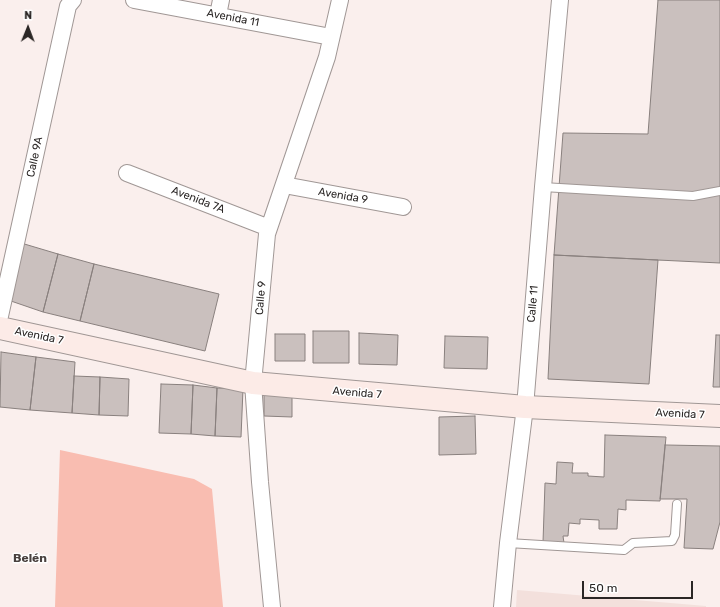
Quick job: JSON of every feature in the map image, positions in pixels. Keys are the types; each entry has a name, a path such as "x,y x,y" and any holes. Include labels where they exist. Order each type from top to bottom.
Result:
{"main road":[{"name":"Avenida 7","path":"0,328 253,384 525,407 720,416"}],"street":[{"name":"Calle 9A","path":"0,316 68,6 73,0"},
{"name":"Avenida 11","path":"134,0 220,8 331,37"},
{"name":"Calle 9","path":"272,607 260,482 253,384 267,234 327,57 340,0"},
{"name":"Calle 11","path":"502,607 508,543 525,407 560,0"},
{"name":"Avenida 7A","path":"127,173 269,228"},
{"name":"Avenida 9","path":"284,185 403,207"}],"lane":[{"path":"543,188 693,196 720,191"},
{"path":"508,543 624,550 633,543 672,541 675,535 677,504"}],"shaded area":[{"path":"60,450 194,479 212,489 223,607 55,607"},
{"path":"517,590 706,606 706,607 516,607"}],"building":[{"path":"658,0 720,0 720,263 554,255 563,133 648,134"},
{"path":"21,243 58,254 43,312 8,300"},
{"path":"58,254 94,264 80,321 43,312"},
{"path":"554,255 658,260 649,384 548,379"},
{"path":"94,264 219,294 205,351 80,321"},
{"path":"313,331 349,331 349,363 313,363"},
{"path":"359,333 398,335 397,365 359,364"},
{"path":"275,334 305,334 305,361 275,361"},
{"path":"716,335 720,335 720,387 713,387"},
{"path":"445,336 488,337 487,369 444,368"},
{"path":"1,352 36,357 30,410 0,407"},
{"path":"36,357 75,362 72,413 30,410"},
{"path":"74,376 100,377 99,415 72,413"},
{"path":"100,377 129,379 128,416 99,415"},
{"path":"161,384 193,385 191,434 159,433"},
{"path":"193,385 217,388 215,436 191,434"},
{"path":"217,388 243,389 241,437 215,436"},
{"path":"264,395 292,396 292,417 264,416"},
{"path":"475,416 476,454 439,455 439,417"},
{"path":"605,435 666,437 660,501 626,500 626,510 618,509 617,529 599,529 599,520 580,519 580,524 569,523 568,536 563,536 564,543 543,542 545,483 556,484 557,462 573,463 572,473 588,473 588,476 604,477"},
{"path":"665,445 720,446 720,522 713,549 684,548 687,499 660,499"}],"district":[{"name":"Belén","path":"30,559"}]}
